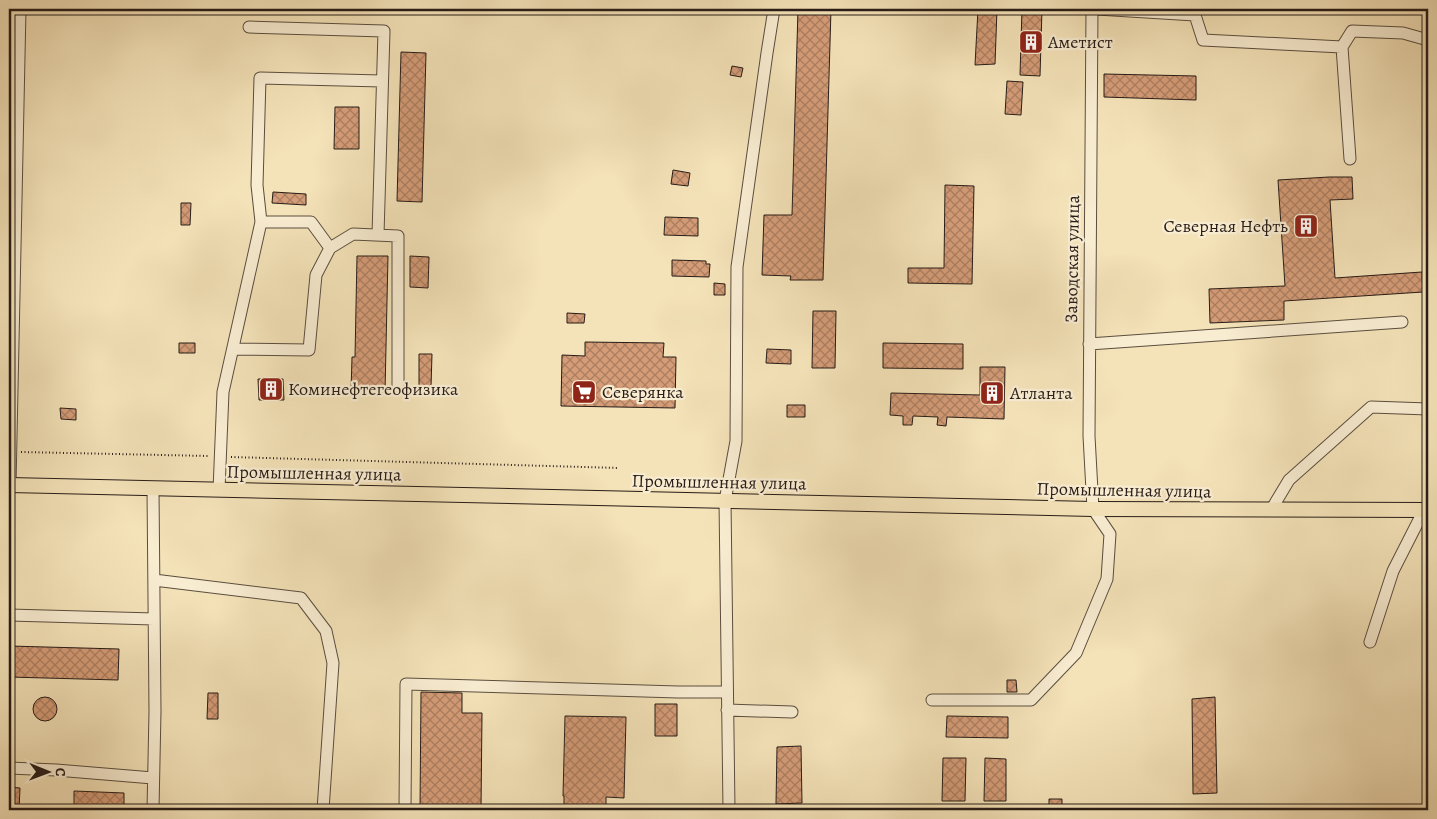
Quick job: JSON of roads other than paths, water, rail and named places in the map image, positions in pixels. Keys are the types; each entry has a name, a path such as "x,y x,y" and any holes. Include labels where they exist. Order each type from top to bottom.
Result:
{"main road":[{"name":"Промышленная улица","path":"9,485 1093,509 1426,510"}],"street":[{"path":"9,485 12,187 20,9"},
{"path":"729,810 725,502 736,440 737,268 774,9"},
{"name":"Заводская улица","path":"1092,9 1089,436 1093,509"},
{"path":"1097,9 1195,15 1202,40 1342,48"},
{"path":"249,27 384,31 378,235"},
{"path":"1350,159 1342,48 1352,31 1403,33 1428,40"},
{"path":"219,490 223,392 261,222 257,186 260,78 382,81"},
{"path":"261,222 311,222 330,248"},
{"path":"234,349 310,350 316,275 330,248 353,234 398,236 398,386"},
{"path":"1089,344 1402,322"},
{"path":"1271,510 1289,480 1371,407 1428,409"},
{"path":"153,488 155,710 153,810"},
{"path":"932,700 1031,700 1076,653 1107,579 1110,534 1093,509"},
{"path":"1370,642 1393,571 1426,510"},
{"path":"154,580 301,598 326,632 333,663 323,810"},
{"path":"9,615 154,619"},
{"path":"405,810 406,684 726,692"},
{"path":"727,710 792,712"},
{"path":"9,768 154,778"}],"place":[{"name":"Аметист","path":"1031,42"},
{"name":"Северная Нефть","path":"1306,226"},
{"name":"Коминефтегеофизика","path":"271,389"},
{"name":"Северянка","path":"584,392"},
{"name":"Атланта","path":"992,393"}]}
